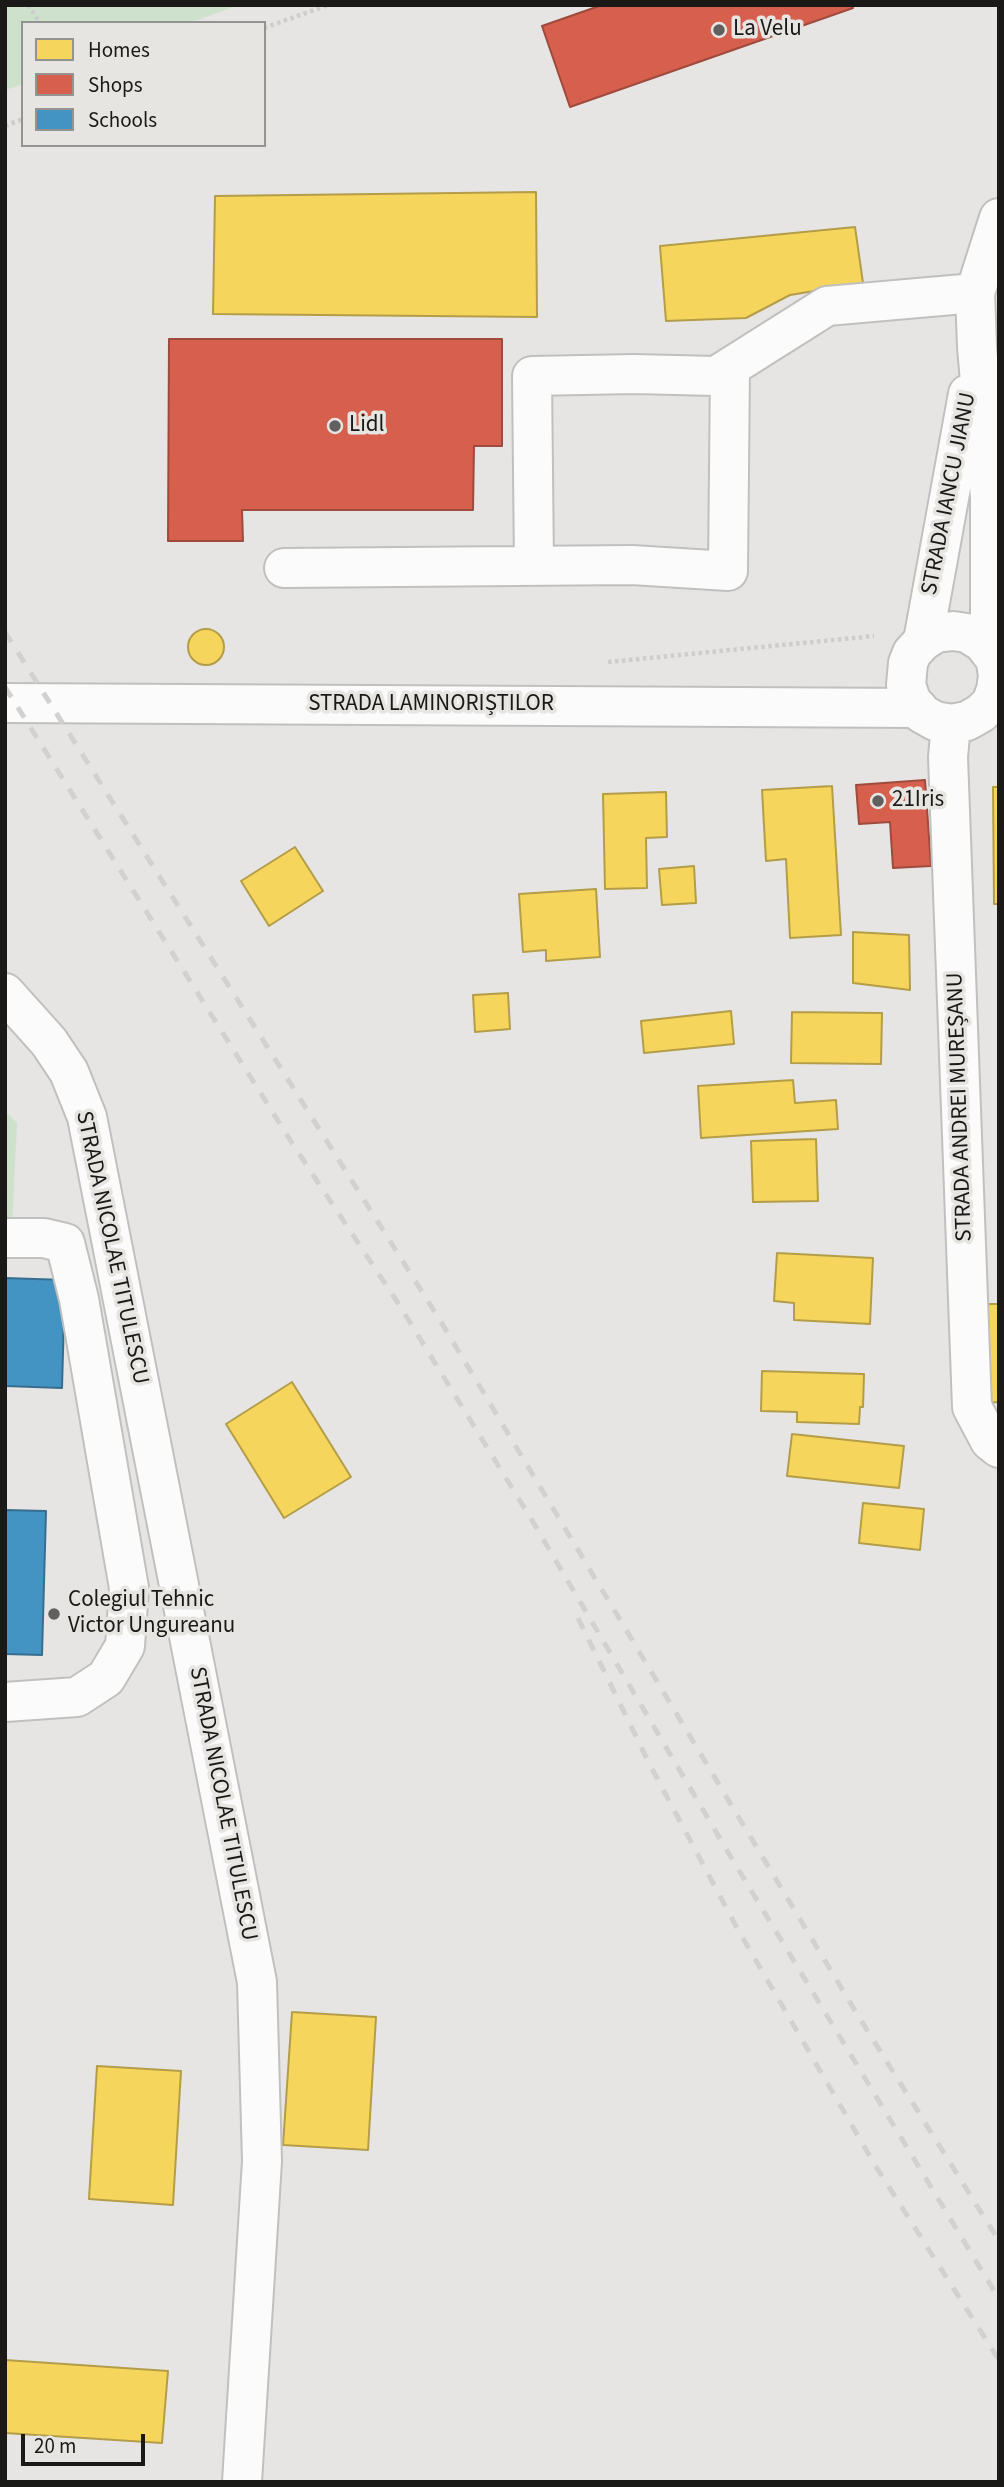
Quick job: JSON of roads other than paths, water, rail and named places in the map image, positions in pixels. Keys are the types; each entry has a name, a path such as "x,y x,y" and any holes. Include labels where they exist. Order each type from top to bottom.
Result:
{"street":[{"name":"STRADA IANCU JIANU","path":"995,658 990,497 975,293 999,218"},
{"path":"534,566 532,376 716,376 827,306 975,293"},
{"name":"STRADA IANCU JIANU","path":"914,655 977,347"},
{"path":"284,568 632,565 728,571 730,367"},
{"path":"858,709 936,633 953,631 967,633 979,639 995,658 999,676 991,703 955,722 911,700 906,685 914,655"},
{"name":"STRADA LAMINORIȘTILOR","path":"5,704 858,709 955,722"},
{"name":"STRADA ANDREI MUREȘANU","path":"955,722 972,1407 990,1441 999,1448"},
{"name":"STRADA NICOLAE TITULESCU","path":"5,993 48,1042 69,1072 87,1117 257,1982 262,2161 242,2482"},
{"path":"5,1238 44,1238 65,1243 79,1299 129,1588 125,1646 106,1678 77,1697 5,1702"}],"railway":[{"path":"5,632 438,1317 857,2014 999,2241"},
{"path":"5,687 292,1143 398,1303 530,1517 732,1859 999,2299"},
{"path":"578,1618 650,1765 737,1928 875,2165 999,2360"}],"place":[{"name":"La Velu","path":"719,30"},
{"name":"Lidl","path":"335,426"},
{"name":"21Iris","path":"878,801"},
{"name":"Colegiul Tehnic Victor Ungureanu","path":"54,1614"}]}
